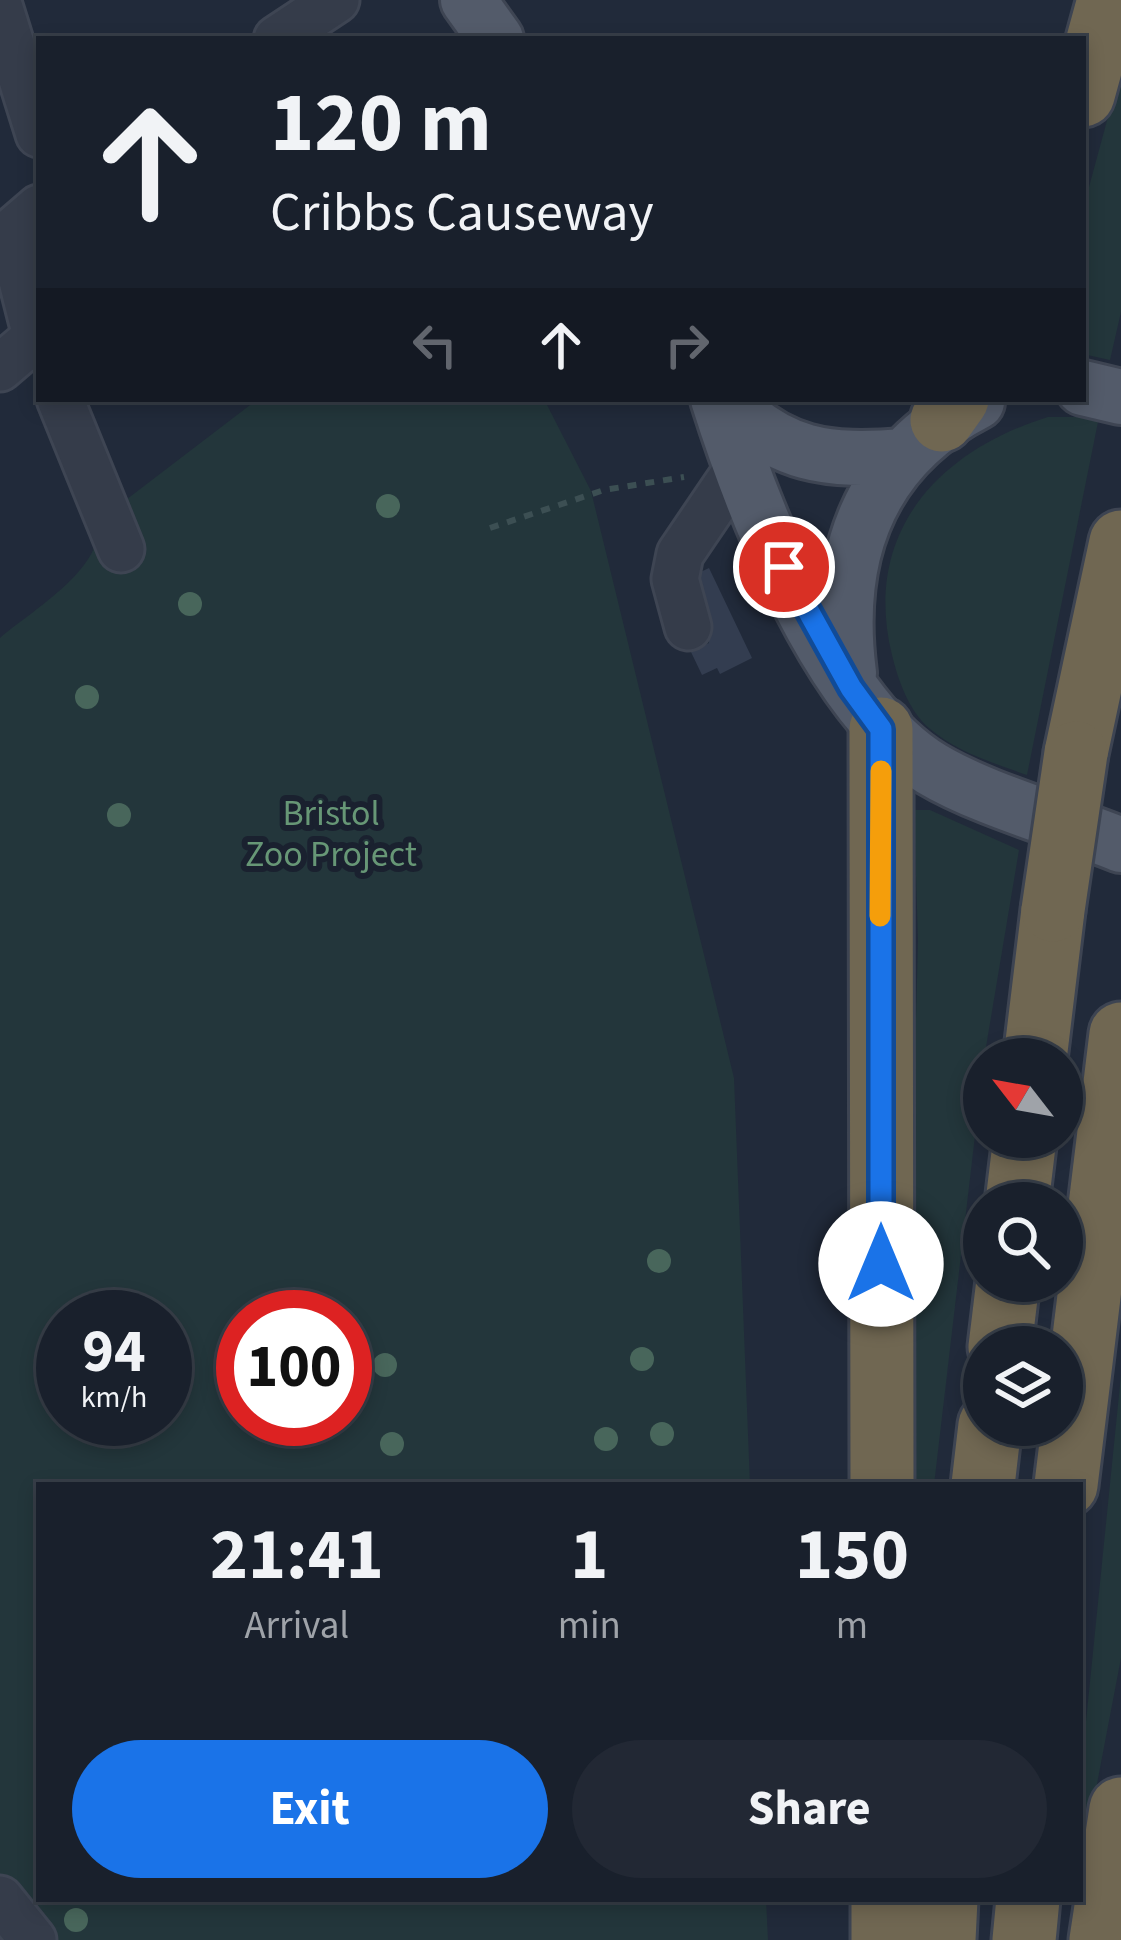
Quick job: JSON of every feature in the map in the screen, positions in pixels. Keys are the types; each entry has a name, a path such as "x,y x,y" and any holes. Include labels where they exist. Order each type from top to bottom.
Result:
{"highway":[{"path":"1086,84 1109,0"},
{"path":"1038,1038 1076,753 1121,542"},
{"path":"866,708 882,1482"},
{"path":"1066,1482 1121,1034"},
{"path":"983,1482 988,1446"},
{"path":"1101,1940 1121,1809"},
{"path":"883,1902 883,1940"},
{"path":"944,1940 946,1902"},
{"path":"1024,1940 1028,1902"}],"main road":[{"path":"468,0 494,36"},
{"path":"1086,389 1121,397"},
{"path":"722,402 740,467 800,600 866,708 933,770 1121,844"},
{"path":"724,402 756,432 816,456 947,418"},
{"path":"866,708 842,616 850,550 947,418"}],"lane":[{"path":"282,36 336,0"},
{"path":"0,9 36,124"},
{"path":"16,214 36,337"},
{"path":"0,368 36,344"},
{"path":"61,402 121,549"},
{"path":"688,627 675,579 680,554 740,467"},
{"path":"0,1899 34,1940"}],"path":[{"path":"490,528 604,490 740,467"}],"green space":[{"path":"1121,69 1121,312 1110,360 1086,355 1086,198"},
{"name":"Bristol Zoo Project","path":"254,402 546,402 591,491 734,1078 750,1482 36,1482 36,1902 766,1902 768,1940 0,1940 0,638 64,587 90,555 97,522"},
{"path":"1048,417 1099,417 1027,775 963,750 922,721 910,704 892,655 886,611 888,571 899,535 942,475 973,451"},
{"path":"914,810 930,810 1019,850 988,1038 963,1038 963,1158 972,1158 970,1182 963,1182 963,1238 934,1482 904,1482 918,941"},
{"path":"1121,1375 1121,1658 1083,1857 1083,1751"}],"building":[{"path":"709,568 752,658 720,674 717,668 702,675 691,652 709,643 688,578"}],"slow traffic":[{"path":"880,916 881,771"}],"route":[{"path":"784,567 851,688 881,729 881,1264"}]}
